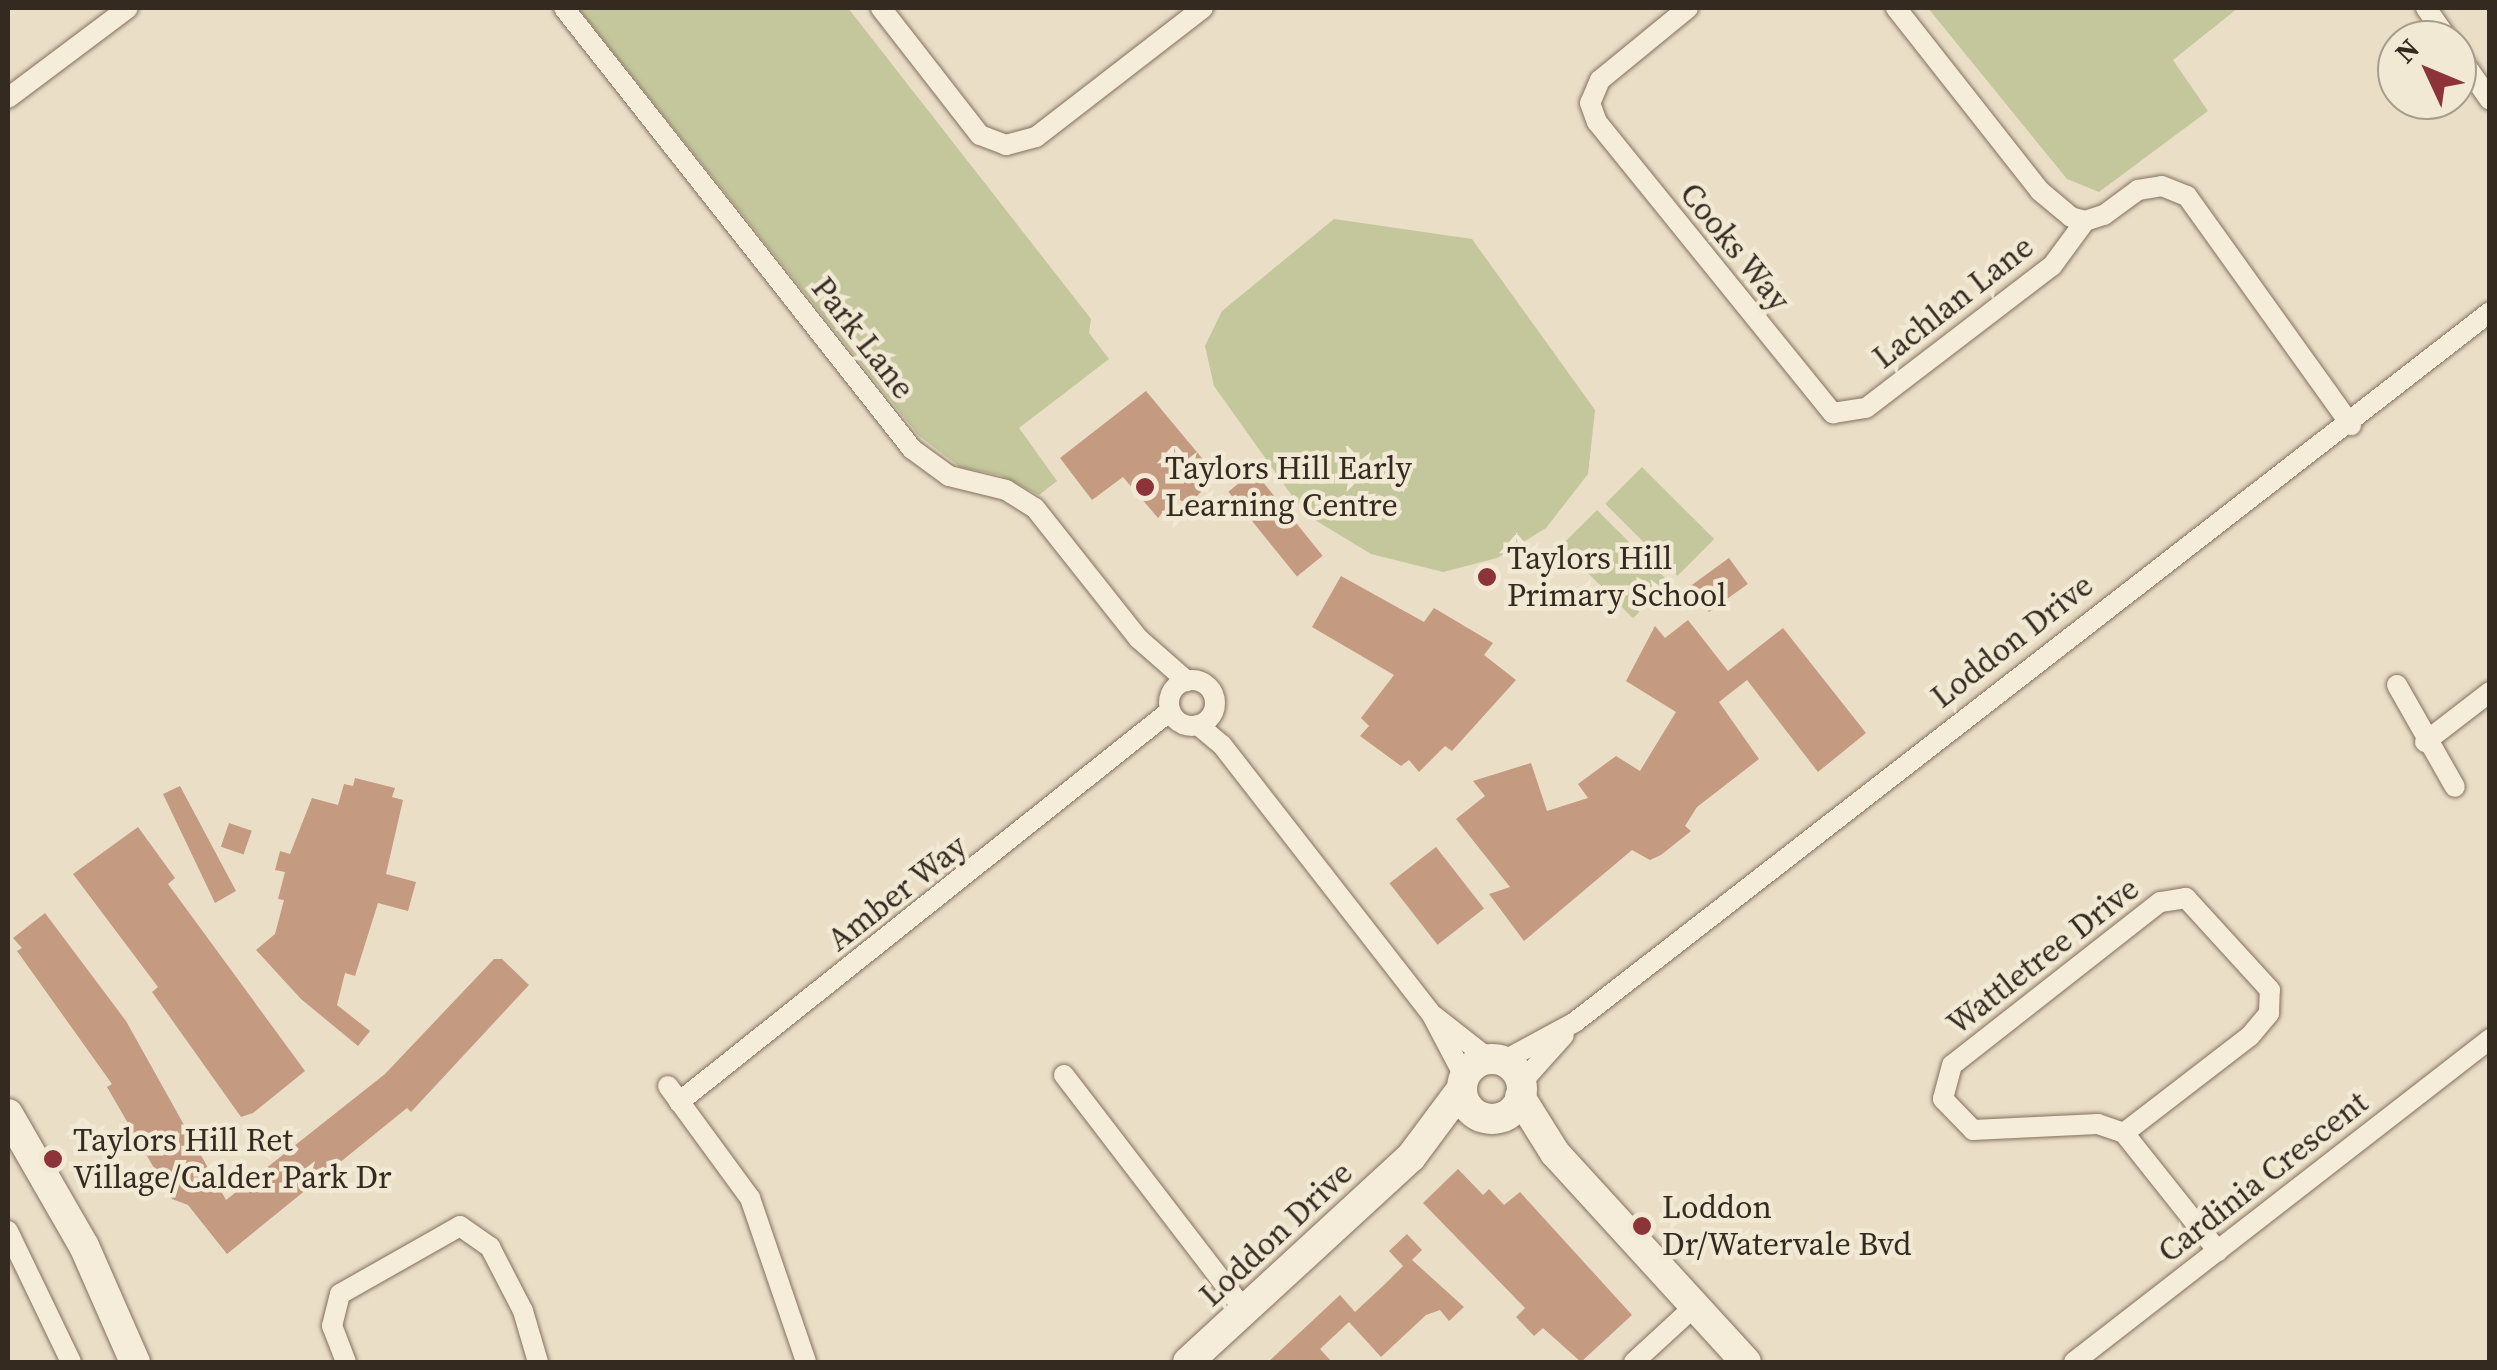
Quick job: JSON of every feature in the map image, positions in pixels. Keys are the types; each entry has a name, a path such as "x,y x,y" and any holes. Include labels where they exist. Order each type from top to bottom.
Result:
{"street":[{"path":"8,98 128,8"},
{"name":"Park Lane","path":"564,8 912,449 949,476 1006,490 1036,508 1152,654 1187,708 1222,744 1493,1088"},
{"path":"881,8 980,135 1006,145 1036,137 1202,8"},
{"name":"Cooks Way","path":"1688,8 1600,80 1590,102 1596,122 1824,406 1846,415"},
{"path":"1896,8 2040,191 2085,222 2138,190 2162,186 2187,196 2351,425"},
{"name":"Lachlan Lane","path":"1846,415 1866,408 2052,266 2085,222"},
{"name":"Loddon Drive","path":"1188,1362 1411,1157 1493,1088 2351,425 2490,312"},
{"path":"2396,685 2425,742 2455,787"},
{"path":"2425,742 2490,692"},
{"name":"Amber Way","path":"806,1362 750,1198 674,1094 1187,708"},
{"name":"Wattletree Drive","path":"2186,898 2270,990 2270,1012 2250,1036 2124,1132 2098,1124 1972,1130 1943,1099 1944,1082 1952,1065 2160,902 2186,898"},
{"name":"Park Lane","path":"1432,1015 1493,1088"},
{"name":"Cardinia Crescent","path":"2074,1362 2490,1039"},
{"path":"1064,1075 1244,1310"},
{"path":"1493,1088 1746,1362"},
{"path":"8,1114 84,1246 135,1362"},
{"path":"2124,1132 2218,1250"},
{"path":"346,1362 332,1326 340,1294 460,1226 490,1247 523,1311 538,1362"},
{"path":"8,1231 71,1362"},
{"path":"1634,1362 1695,1306"}],"green space":[{"path":"578,8 848,8 1091,319 1089,333 1109,359 1019,428 1057,481 1039,495 1000,475 960,467 919,436"},
{"path":"1928,8 2238,8 2173,60 2208,111 2099,192 2067,179"},
{"path":"1334,219 1472,239 1595,410 1588,474 1546,528 1497,558 1443,572 1371,554 1305,514 1214,386 1205,346 1222,311"},
{"path":"1642,467 1714,539 1677,576 1605,504"},
{"path":"1597,510 1669,582 1633,618 1561,546"}],"building":[{"name":"Taylors Hill Early Learning Centre","path":"1146,391 1216,475 1189,505 1175,497 1158,518 1123,477 1092,500 1060,458"},
{"path":"1254,471 1323,556 1297,576 1228,492"},
{"path":"1729,558 1748,584 1709,612 1690,586"},
{"path":"1341,576 1424,622 1434,608 1493,643 1484,655 1516,680 1452,751 1445,746 1419,772 1409,760 1401,766 1360,736 1369,726 1361,718 1394,675 1312,627"},
{"path":"1688,620 1728,671 1783,628 1866,733 1818,772 1747,680 1719,702 1759,759 1697,807 1685,826 1691,831 1661,855 1650,860 1632,850 1524,941 1489,894 1510,887 1456,819 1485,796 1473,781 1531,763 1547,811 1588,798 1578,784 1616,756 1640,771 1676,712 1626,681 1655,626 1665,638"},
{"path":"355,778 395,788 392,797 403,800 386,874 416,882 408,911 378,903 355,976 345,973 337,1005 370,1031 358,1046 301,999 256,950 275,934 284,900 278,899 285,872 275,870 280,851 290,854 312,798 338,805 344,784 353,786"},
{"path":"180,786 236,891 215,903 163,794"},
{"path":"229,823 252,831 244,854 221,847"},
{"path":"138,827 175,878 168,884 305,1071 253,1113 241,1117 152,992 158,987 73,874"},
{"path":"1436,847 1484,908 1438,945 1390,883"},
{"path":"45,913 126,1021 226,1200 385,1074 494,959 502,959 529,985 411,1112 407,1108 227,1254 188,1205 172,1199 107,1087 112,1084 17,951 22,948 13,938"},
{"path":"1458,1169 1483,1195 1489,1189 1504,1205 1520,1192 1632,1315 1581,1362 1543,1328 1534,1336 1516,1317 1525,1308 1423,1203"},
{"path":"1407,1234 1422,1250 1412,1260 1464,1307 1449,1321 1440,1310 1426,1315 1381,1357 1349,1322 1320,1349 1332,1362 1268,1362 1340,1295 1355,1312 1403,1266 1389,1251"}],"place":[{"name":"Taylors Hill Early Learning Centre","path":"1145,487"},
{"name":"Taylors Hill Primary School","path":"1487,577"},
{"name":"Taylors Hill Ret Village/Calder Park Dr","path":"53,1159"},
{"name":"Loddon Dr/Watervale Bvd","path":"1642,1226"}]}
